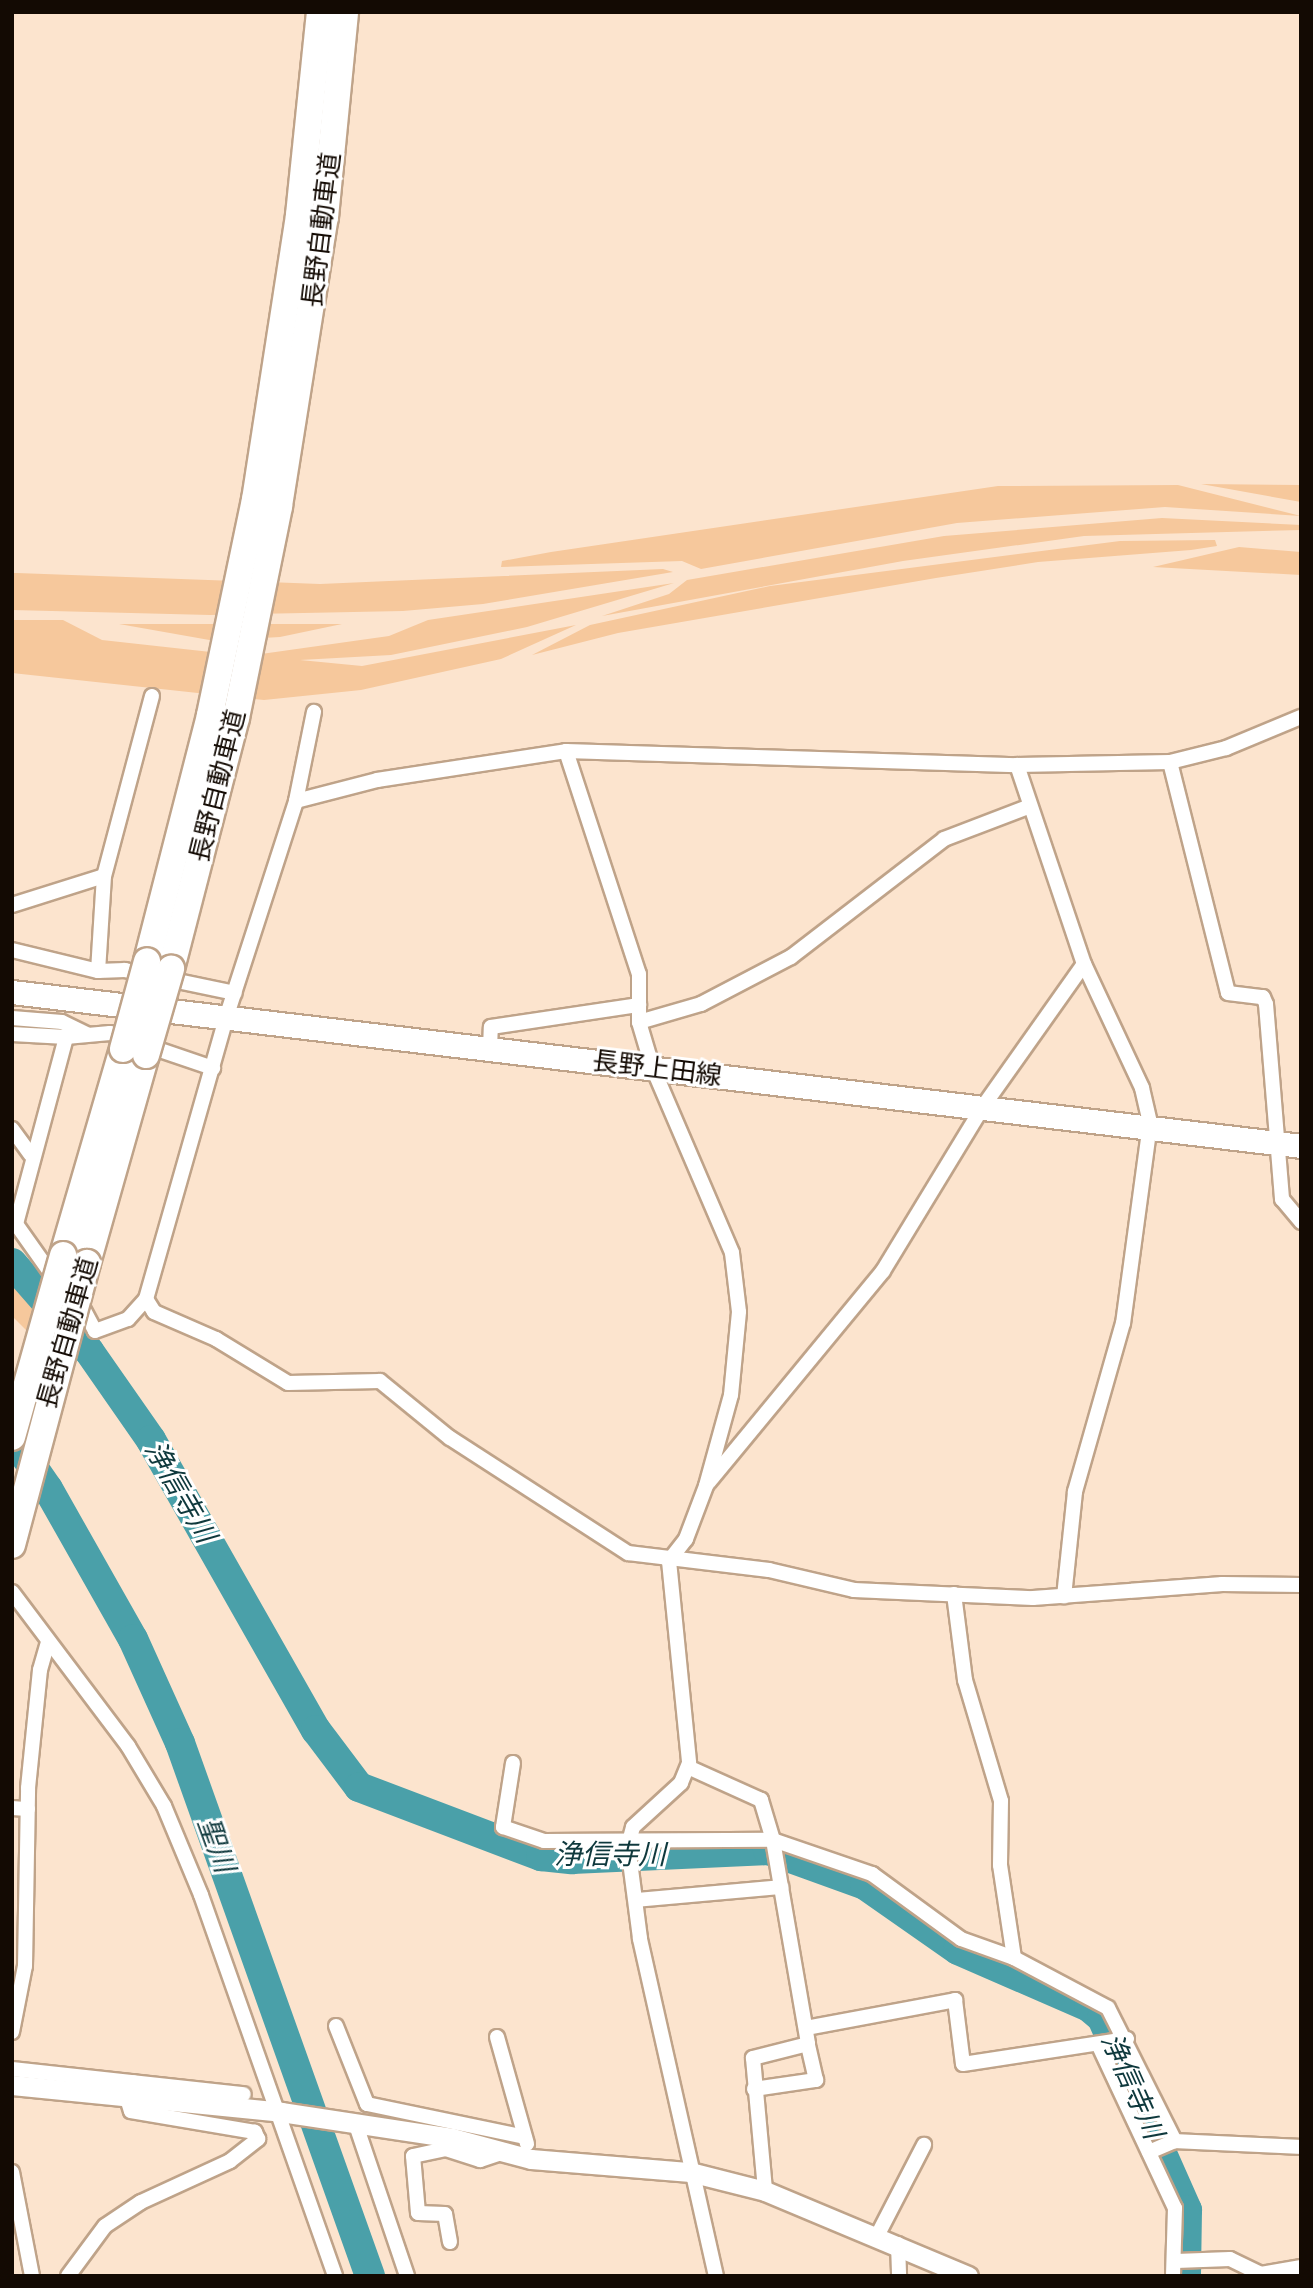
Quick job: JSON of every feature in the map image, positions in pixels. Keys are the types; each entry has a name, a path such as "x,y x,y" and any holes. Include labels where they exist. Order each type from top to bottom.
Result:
{"highway":[{"name":"長野自動車道","path":"223,716 287,307 320,12"},
{"name":"長野自動車道","path":"12,1545 75,1259 159,965 223,716 299,391 325,217 345,12"},
{"name":"長野自動車道","path":"12,1437 75,1259"}],"main road":[{"name":"長野上田線","path":"12,992 652,1066 982,1108 1150,1124 1290,1145"}],"street":[{"path":"98,971 104,876 152,696"},
{"path":"66,1037 31,1155 16,1224 44,1267 83,1303 95,1331 128,1320 146,1299 214,1068 226,1017 296,801 314,712"},
{"path":"296,801 377,780 566,751 1017,765 1170,762 1226,748 1301,717"},
{"path":"566,751 618,901 639,974 639,1023 652,1066 732,1253 739,1326 731,1395 706,1486 686,1539 669,1560 682,1656 688,1767 681,1783 633,1827 629,1843 640,1939 690,2172 716,2276"},
{"path":"1170,762 1228,993 1263,997 1266,1004 1290,1145 1282,1199 1301,1222"},
{"path":"1017,765 1028,807 1084,964 1143,1088 1150,1124 1122,1323 1075,1492 1064,1596"},
{"path":"639,1023 701,1004 790,957 944,839 1028,807"},
{"path":"12,905 104,876"},
{"path":"12,950 98,971 124,970 235,993"},
{"path":"706,1486 883,1271 982,1108 1084,964"},
{"path":"490,1049 491,1027 639,1005"},
{"path":"12,1018 62,1022 88,1035"},
{"path":"12,1034 66,1037 110,1033 214,1068"},
{"path":"12,1129 31,1155"},
{"path":"146,1299 153,1312 216,1339 288,1383 380,1381 450,1438 593,1534 628,1553 769,1570 853,1590 1064,1596 1222,1584 1301,1585"},
{"path":"12,1592 128,1746 164,1806 201,1895 335,2276"},
{"path":"954,1594 965,1680 1001,1801 1000,1865 1014,1958"},
{"path":"12,2032 25,1966 28,1809 40,1670 48,1642"},
{"path":"513,1763 503,1827 544,1841 773,1841 873,1874 961,1939 1014,1958 1108,2008 1172,2140"},
{"path":"688,1767 761,1800 773,1841 816,2080 754,2089"},
{"path":"12,1808 28,1809"},
{"path":"636,1900 781,1886"},
{"path":"806,2028 955,2000 963,2064 1100,2046 1124,2040"},
{"path":"336,2026 367,2104 525,2137"},
{"path":"497,2037 531,2158"},
{"path":"765,2191 753,2059 808,2044"},
{"path":"1100,2046 1175,2208 1185,2261"},
{"path":"12,2069 130,2091 350,2121 531,2158 690,2172 765,2191 876,2238 898,2244 968,2276"},
{"path":"12,2085 244,2094"},
{"path":"68,2276 105,2226 141,2202 230,2161 258,2139 256,2132 131,2111 130,2091"},
{"path":"350,2121 407,2276"},
{"path":"1150,2151 1172,2140 1301,2147"},
{"path":"876,2238 924,2145"},
{"path":"450,2242 445,2214 418,2214 413,2156 446,2149 480,2160 506,2152"},
{"path":"12,2172 32,2276"},
{"path":"898,2244 899,2276"},
{"path":"1173,2276 1185,2261 1230,2259 1261,2274 1301,2267"}],"shaded area":[{"path":"1201,484 1301,485 1301,502"},
{"path":"1178,485 1301,516 1165,507 957,523 701,569 682,561 501,567 502,561 551,552 998,486"},
{"path":"1162,518 1301,525 1301,530 1084,536 903,561 602,616 669,594 687,580 944,536"},
{"path":"1215,540 1217,546 1191,550 1038,562 936,578 618,633 532,655 590,625 770,586 1120,541"},
{"path":"1239,547 1301,552 1301,575 1153,567"},
{"path":"663,569 673,572 483,604 403,611 210,615 12,610 12,573 320,584"},
{"path":"674,583 527,627 391,655 300,660 362,666 576,625 501,659 361,690 264,700 12,673 12,620 63,620 102,640 247,656 389,636 428,620"},
{"path":"119,624 342,624 280,637 215,641"},
{"path":"12,1276 39,1304 31,1335 12,1316"}],"waterway":[{"name":"浄信寺川","path":"12,1263 89,1351 151,1440 316,1730 359,1787 541,1856 572,1859 768,1850 865,1885 958,1950 1089,2007 1102,2018 1187,2210 1186,2276"},
{"name":"聖川","path":"12,1437 48,1489 133,1639 180,1743 370,2276"}]}
